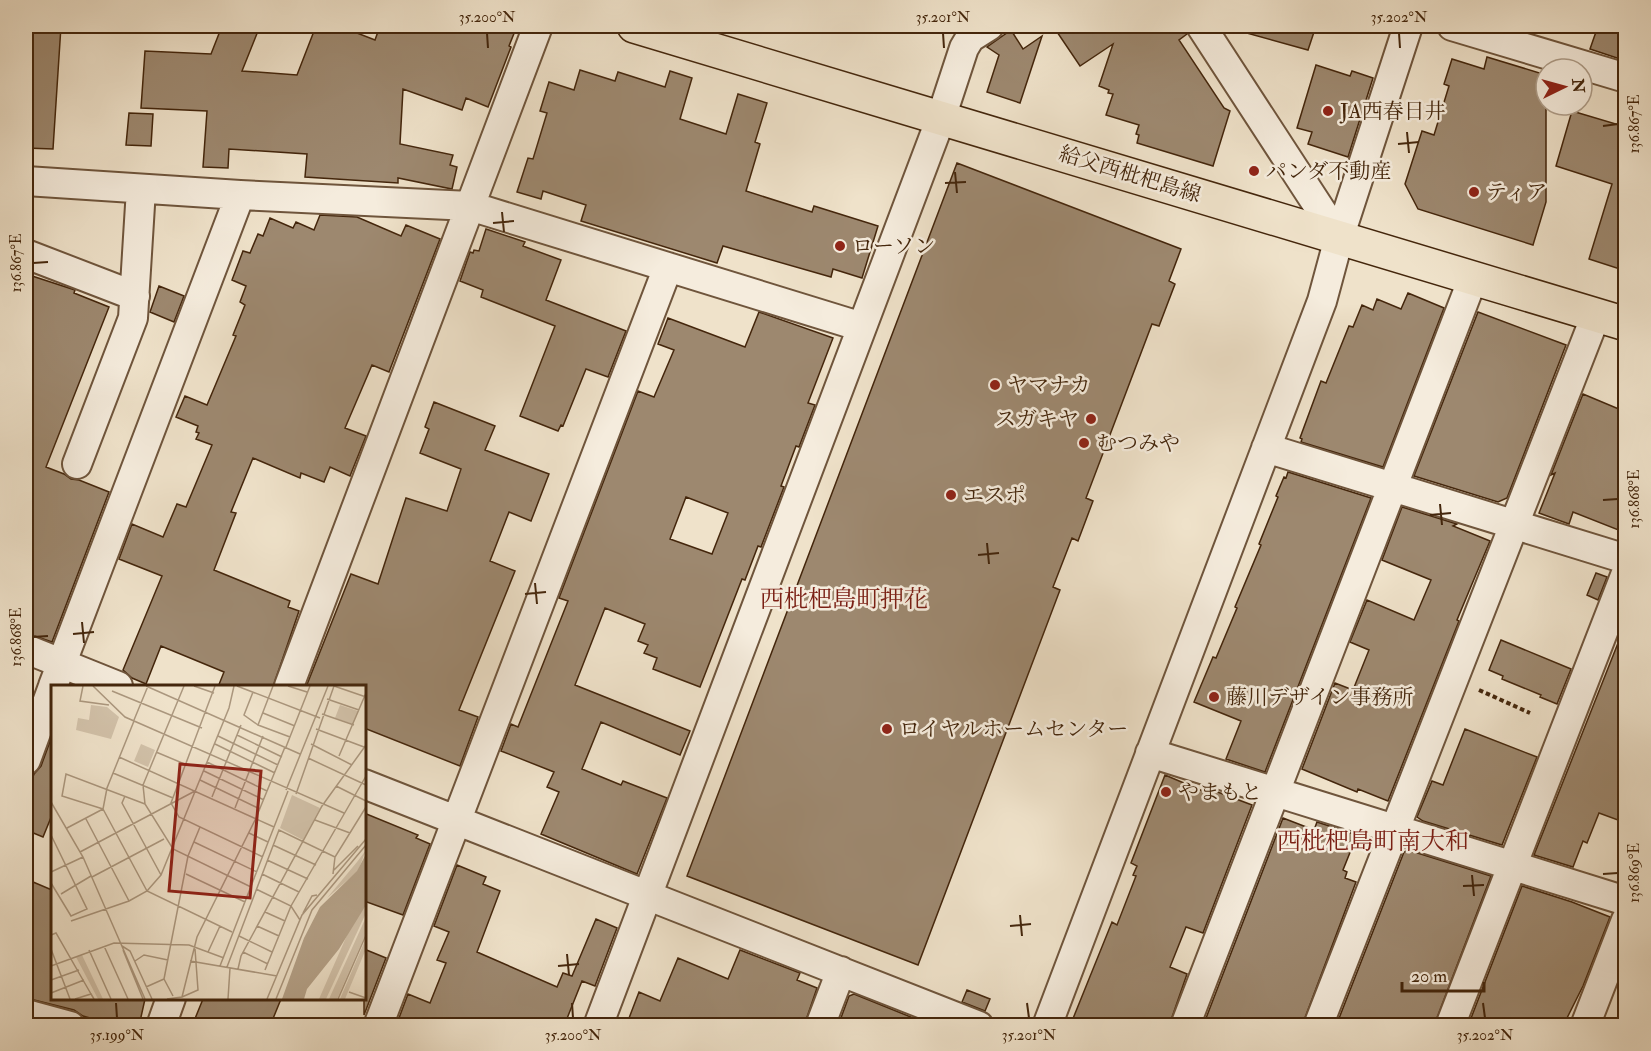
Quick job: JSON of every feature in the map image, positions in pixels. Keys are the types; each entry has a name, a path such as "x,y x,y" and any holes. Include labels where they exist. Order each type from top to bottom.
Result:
{"main road":[{"name":"給父西枇杷島線","path":"634,26 1611,320"}],"street":[{"path":"290,685 538,26"},
{"path":"598,1026 941,118 963,48 970,38 989,26"},
{"path":"1201,26 1339,238"},
{"path":"1047,1026 1322,301 1339,238 1408,26"},
{"path":"1452,26 1626,78"},
{"path":"26,181 240,195 470,206 862,327"},
{"path":"77,464 133,318 141,189"},
{"path":"56,680 240,195"},
{"path":"26,254 135,296"},
{"path":"378,1026 668,267"},
{"path":"1185,1026 1473,278"},
{"path":"1318,1026 1514,526 1611,320"},
{"path":"1266,448 1626,560"},
{"path":"1450,1026 1626,573"},
{"path":"26,649 56,680 100,685"},
{"path":"26,760 51,693"},
{"path":"1150,753 1626,901"},
{"path":"366,785 978,1026"},
{"path":"1585,1026 1626,920"},
{"path":"820,1026 841,971"},
{"path":"161,1026 171,1000"},
{"path":"26,1014 70,1026"}],"path":[{"path":"1454,679 1530,713"}],"building":[{"path":"31,26 61,26 53,149 26,148 26,28 31,29"},
{"path":"222,26 260,26 242,71 297,75 316,26 339,26 375,40 380,26 517,26 488,107 466,98 462,110 403,89 400,144 453,155 450,165 457,167 452,189 398,178 398,183 305,177 307,154 229,149 228,168 203,167 207,111 141,108 145,51 211,54"},
{"path":"1053,26 1185,26 1187,34 1179,40 1224,108 1230,111 1213,166 1137,143 1139,135 1136,134 1139,125 1106,115 1113,94 1099,86 1113,44 1080,66"},
{"path":"1244,26 1316,26 1308,50 1243,32"},
{"path":"1598,26 1626,26 1626,61 1590,49"},
{"path":"1011,30 1023,49 1042,36 1020,103 987,92 999,55 987,47"},
{"path":"1487,57 1534,71 1534,117 1546,117 1546,202 1533,245 1418,209 1405,184 1422,131 1434,135 1449,86 1444,84 1452,59 1484,69"},
{"path":"1316,65 1350,76 1352,71 1373,78 1348,157 1308,144 1312,132 1297,128"},
{"path":"580,70 615,81 618,72 665,87 670,71 692,78 680,119 726,134 738,94 767,103 755,142 760,144 746,191 812,212 814,206 878,226 862,278 833,269 831,277 723,246 717,263 581,221 586,205 543,191 541,199 517,192 528,158 533,159 547,113 540,111 549,82 574,90"},
{"path":"129,113 153,114 151,146 126,145"},
{"path":"1570,117 1592,117 1626,127 1626,271 1589,259 1612,184 1556,166"},
{"path":"957,163 1181,249 1169,281 1175,284 1159,326 1152,324 1086,498 1093,501 1078,541 1072,538 1053,587 1060,590 918,965 687,876"},
{"path":"320,215 357,217 401,236 406,225 440,239 389,372 372,365 345,428 366,436 350,476 330,467 324,482 301,473 300,478 253,458 231,512 236,513 214,570 290,601 288,607 299,611 274,685 219,685 224,672 161,646 146,684 132,678 123,670 162,576 119,559 132,524 163,537 177,504 186,507 212,445 196,439 199,433 196,432 198,426 176,417 185,396 207,405 236,336 233,335 245,305 240,302 246,286 232,280 243,251 250,253 258,234 263,236 270,218 293,228 296,222 314,230"},
{"path":"486,229 525,242 523,246 561,260 546,300 626,331 608,377 586,369 563,426 561,425 558,431 520,416 555,326 481,297 483,290 460,281 470,252 479,251"},
{"path":"26,274 75,290 74,293 109,307 46,467 71,479 109,492 52,642 26,633"},
{"path":"159,286 184,296 174,322 150,312"},
{"path":"1408,293 1444,308 1383,467 1301,442 1300,438 1321,381 1326,383 1349,326 1353,327 1362,305 1373,310 1377,299 1401,309"},
{"path":"759,312 833,338 808,403 815,405 799,447 796,446 781,486 784,487 761,547 758,546 745,580 742,579 700,687 653,669 657,658 644,653 648,645 638,641 645,624 605,608 575,685 690,731 680,755 601,722 582,769 621,785 623,781 667,798 637,874 541,834 559,792 547,787 554,772 501,751 511,724 518,727 568,601 559,598 638,391 654,397 674,350 658,344 668,318 745,347","holes":["686,497 728,513 712,554 670,539"]},
{"path":"1478,312 1566,345 1507,498 1498,502 1414,476"},
{"path":"1583,394 1626,412 1626,533 1573,512 1569,524 1539,513 1555,473 1551,475"},
{"path":"434,402 495,426 485,450 549,474 531,521 509,512 490,561 515,571 459,710 478,717 460,766 366,729 366,685 307,685 351,574 378,584 406,498 447,511 461,469 420,453 429,429 425,427"},
{"path":"1288,472 1371,498 1265,772 1226,759 1241,721 1194,702 1237,608 1235,607 1278,497 1276,496"},
{"path":"1402,507 1457,524 1453,526 1490,541 1457,620 1459,621 1388,801 1358,789 1357,792 1302,769 1335,683 1353,690 1369,650 1350,642 1367,600 1414,620 1431,580 1382,560"},
{"path":"1596,573 1607,577 1598,600 1587,595"},
{"path":"1624,628 1626,628 1626,823 1599,813 1587,843 1583,841 1573,867 1534,855"},
{"path":"1501,640 1571,669 1557,704 1502,679 1503,676 1489,670"},
{"path":"1465,729 1537,757 1502,845 1423,821 1417,817 1432,781 1443,785"},
{"path":"51,739 51,817 43,837 26,830 26,795 34,774 41,766"},
{"path":"1165,775 1205,792 1207,788 1252,805 1203,933 1186,927 1170,967 1187,974 1169,1026 1070,1026 1112,922 1117,925 1136,876 1133,875 1137,866 1131,863"},
{"path":"366,814 418,835 416,838 430,844 403,915 366,902"},
{"path":"1283,818 1314,830 1317,822 1357,835 1343,870 1347,872 1345,878 1356,882 1302,1026 1203,1026"},
{"path":"1408,850 1491,876 1434,1026 1336,1026 1404,852"},
{"path":"457,865 486,877 483,884 500,891 477,952 557,987 563,973 572,976 596,919 617,928 595,986 582,981 564,1026 417,1026 399,1018 408,994 430,1003 446,963 437,960 449,932 434,926"},
{"path":"26,879 51,890 51,1000 145,1000 139,1026 118,1026 83,1016 74,1010 26,998 26,957 33,940 26,937"},
{"path":"1522,886 1610,917 1583,986 1563,1026 1468,1026"},
{"path":"366,950 386,958 364,1015 364,1000 366,1000"},
{"path":"740,950 800,973 797,980 817,988 804,1026 626,1026 639,992 660,1001 678,958 728,979"},
{"path":"967,990 990,999 985,1011 962,1002"},
{"path":"854,994 933,1026 838,1026 849,996"},
{"path":"203,1000 281,1000 270,1026 192,1026"}],"place":[{"name":"JA西春日井","path":"1328,111"},
{"name":"パンダ不動産","path":"1254,171"},
{"name":"ティア","path":"1474,192"},
{"name":"ローソン","path":"840,246"},
{"name":"ヤマナカ","path":"995,385"},
{"name":"スガキヤ","path":"1091,419"},
{"name":"むつみや","path":"1084,443"},
{"name":"エスポ","path":"951,495"},
{"name":"藤川デザイン事務所","path":"1214,697"},
{"name":"ロイヤルホームセンター","path":"887,729"},
{"name":"やまもと","path":"1166,792"}],"district":[{"name":"西枇杷島町押花","path":"844,599"},
{"name":"西枇杷島町南大和","path":"1373,841"}]}
